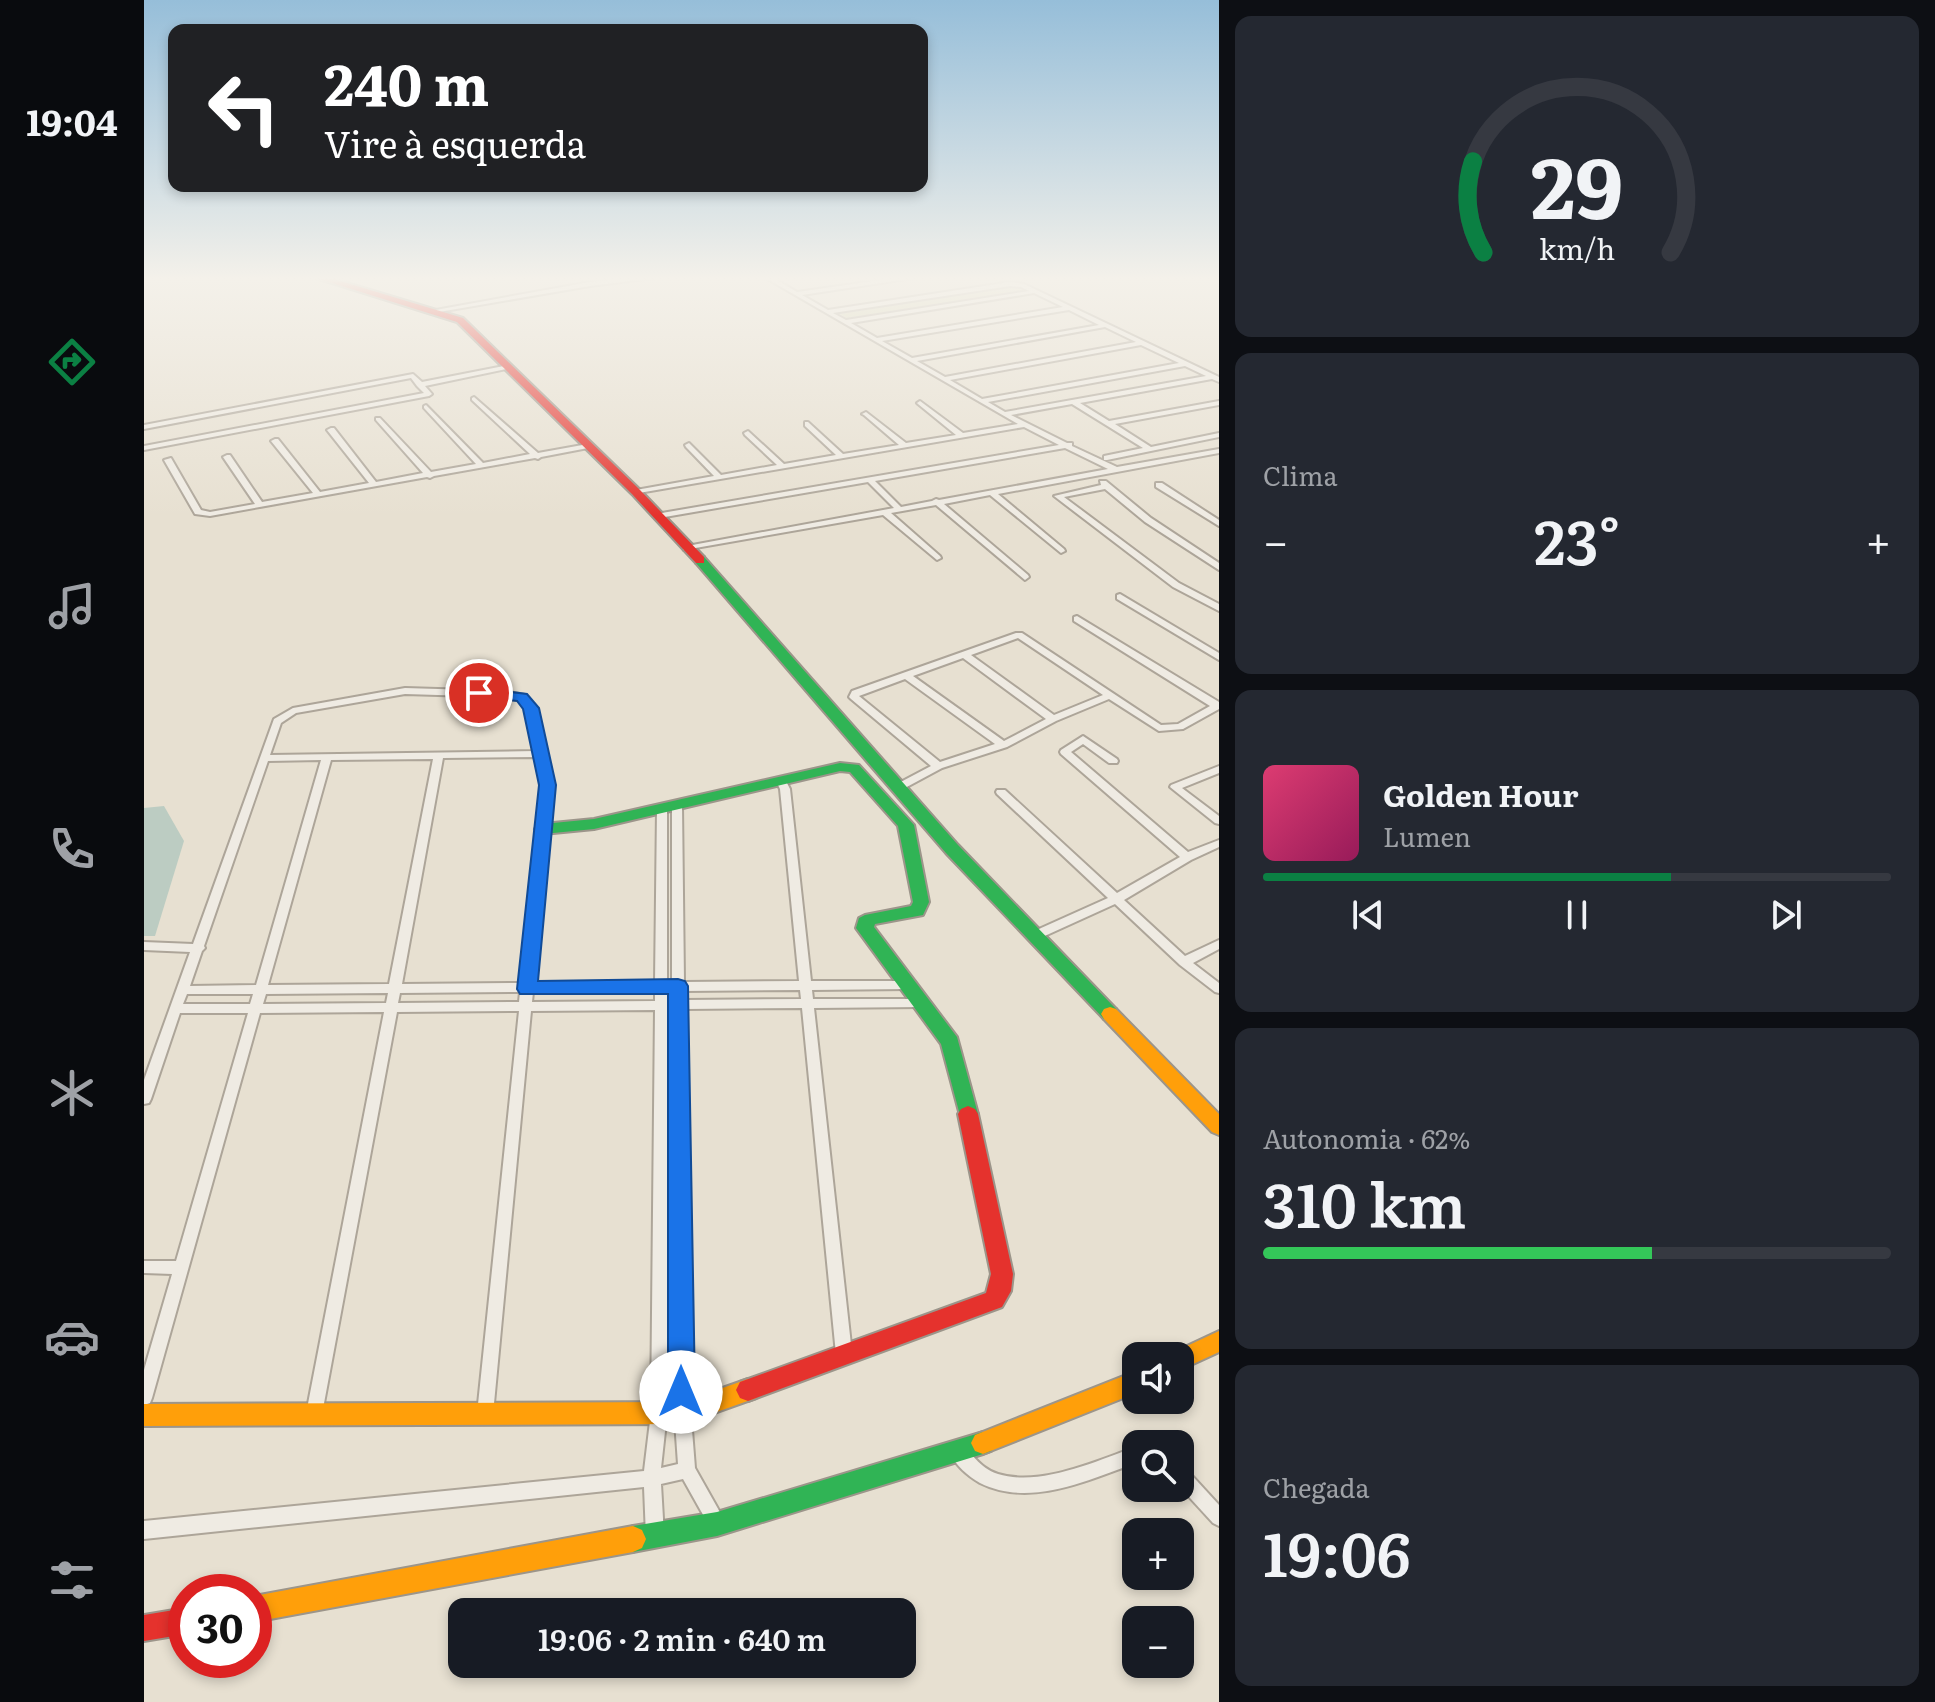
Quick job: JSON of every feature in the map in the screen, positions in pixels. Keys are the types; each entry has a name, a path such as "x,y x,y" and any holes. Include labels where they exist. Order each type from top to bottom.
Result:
{"street":[{"path":"498,356 636,492 739,601 899,787 1034,936 1219,1127"},
{"path":"906,356 1004,414 1114,469"},
{"path":"912,360 932,356"},
{"path":"944,379 1069,356"},
{"path":"1171,356 1216,378"},
{"path":"981,401 1187,364"},
{"path":"419,385 509,367"},
{"path":"144,427 413,376 429,394 144,448"},
{"path":"1004,414 1216,378"},
{"path":"474,399 538,457"},
{"path":"1074,402 1168,459"},
{"path":"920,403 962,436"},
{"path":"1110,423 1219,403"},
{"path":"426,407 482,466"},
{"path":"866,414 905,446"},
{"path":"378,419 430,476"},
{"path":"808,424 842,457"},
{"path":"636,492 1027,425"},
{"path":"331,430 375,485"},
{"path":"748,433 783,467"},
{"path":"1107,458 1219,435"},
{"path":"275,441 318,495"},
{"path":"689,445 720,478"},
{"path":"659,516 1069,445"},
{"path":"168,460 198,512 210,514 588,446"},
{"path":"687,548 1219,451"},
{"path":"1092,456 1149,462"},
{"path":"227,457 260,505"},
{"path":"1090,473 1148,520 1219,567"},
{"path":"869,479 899,509"},
{"path":"1039,483 1176,585 1219,608"},
{"path":"1159,485 1219,524"},
{"path":"1058,496 1106,486"},
{"path":"991,492 1061,551"},
{"path":"936,501 1025,577"},
{"path":"884,511 937,558"},
{"path":"1120,597 1219,657"},
{"path":"938,766 854,697 855,693 1019,635 1159,728 1180,727 1218,706 1077,619"},
{"path":"964,654 1053,719"},
{"path":"906,675 1003,745"},
{"path":"144,1099 277,721 286,714 405,691 522,697 531,708 547,785 485,1414"},
{"path":"899,787 938,766 1003,745 1053,719 1109,696"},
{"path":"1113,761 1083,739 1065,752 1187,857"},
{"path":"265,758 541,754"},
{"path":"314,1414 439,755"},
{"path":"144,1398 327,757"},
{"path":"144,1415 683,1413 994,1300 1000,1291 1002,1274 956,1057 950,1042 865,928 865,922 873,918 905,917 917,911 921,902 906,825 854,768 840,767 594,824 543,829"},
{"path":"1219,769 1175,787 1219,821"},
{"path":"781,781 785,789 807,985 844,1354"},
{"path":"1001,792 1184,962 1219,989"},
{"path":"670,807 678,986 683,1413 687,1470 717,1524"},
{"path":"655,1536 652,1478 659,1413 661,988 670,807"},
{"path":"1034,936 1116,899 1187,857 1219,843"},
{"path":"1184,962 1219,944"},
{"path":"144,946 199,948"},
{"path":"183,990 909,985"},
{"path":"176,1009 922,1003"},
{"path":"144,1267 181,1268"},
{"path":"1194,1353 1219,1341"},
{"path":"272,1606 717,1524 958,1453 1122,1388"},
{"path":"958,1453 969,1470 1018,1486 1048,1485 1122,1460"},
{"path":"144,1530 652,1478 687,1470"},
{"path":"1194,1490 1219,1517"},
{"path":"144,1628 168,1624"}],"shaded area":[{"path":"164,806 184,841 155,936 144,936 144,808"}],"traffic: fast":[{"path":"700,560 952,849 1110,1014"},
{"path":"543,829 594,824 840,767 854,768 906,825 921,902 917,911 871,919 865,922 865,928 950,1042 968,1114"},
{"path":"633,1539 717,1524 983,1443"}],"traffic: slow":[{"path":"1110,1014 1219,1127"},
{"path":"1194,1353 1219,1341"},
{"path":"983,1443 1122,1388"},
{"path":"144,1415 683,1413 748,1390"},
{"path":"272,1606 633,1539"}],"traffic: jam":[{"path":"497,356 636,492 700,560"},
{"path":"748,1390 994,1300 1000,1291 1002,1274 968,1114"},
{"path":"144,1628 168,1624"}],"route":[{"path":"479,693 522,697 531,708 547,785 527,989 678,986 681,1392"}]}
